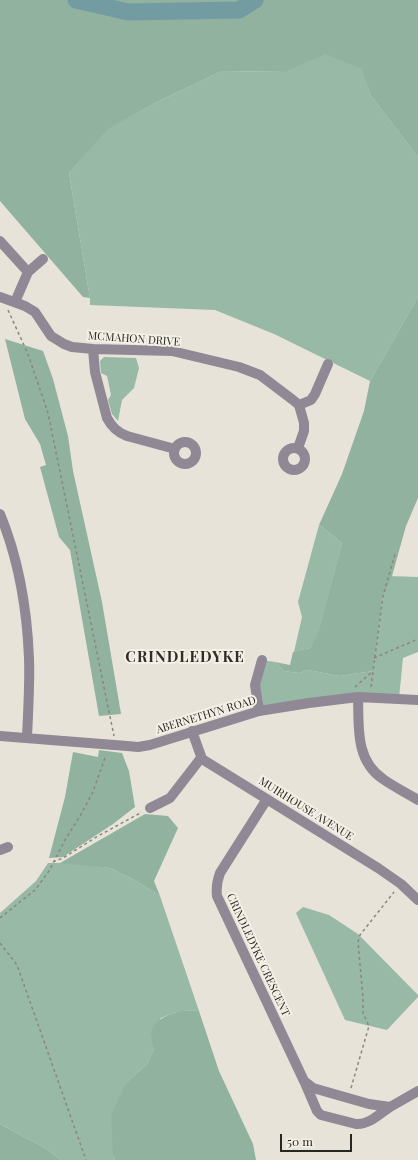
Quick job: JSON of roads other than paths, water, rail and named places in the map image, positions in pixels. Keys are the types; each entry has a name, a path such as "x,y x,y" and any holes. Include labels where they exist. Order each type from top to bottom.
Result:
{"street":[{"path":"0,241 28,272"},
{"path":"15,302 28,272 43,259"},
{"name":"MCMAHON DRIVE","path":"1,298 25,306 35,312 51,336 72,347 172,351 238,367 260,375 299,406"},
{"path":"93,349 95,372 107,418 111,424 120,433 127,436 175,449"},
{"path":"298,448 304,431 304,423 299,406 311,400 328,364"},
{"path":"0,514 16,558 24,606 29,658 27,738"},
{"path":"259,711 255,685 262,660"},
{"path":"358,697 360,744 367,762 374,772 382,779 417,796"},
{"name":"ABERNETHYN ROAD","path":"0,736 71,743 138,746 150,745 259,711 343,698 370,697 418,700"},
{"path":"150,808 170,798 202,758 192,731"},
{"name":"MUIRHOUSE AVENUE","path":"202,758 378,868 400,884 418,900"},
{"name":"CRINDLEDYKE CRESCENT","path":"267,799 220,873 216,888 217,896 317,1111 322,1115 356,1124 368,1123 390,1107 418,1092"},
{"path":"304,1081 313,1088 369,1104 390,1107"}],"waterway":[{"path":"76,0 128,12 239,10 255,0"}],"district":[{"name":"CRINDLEDYKE","path":"185,657"}]}
